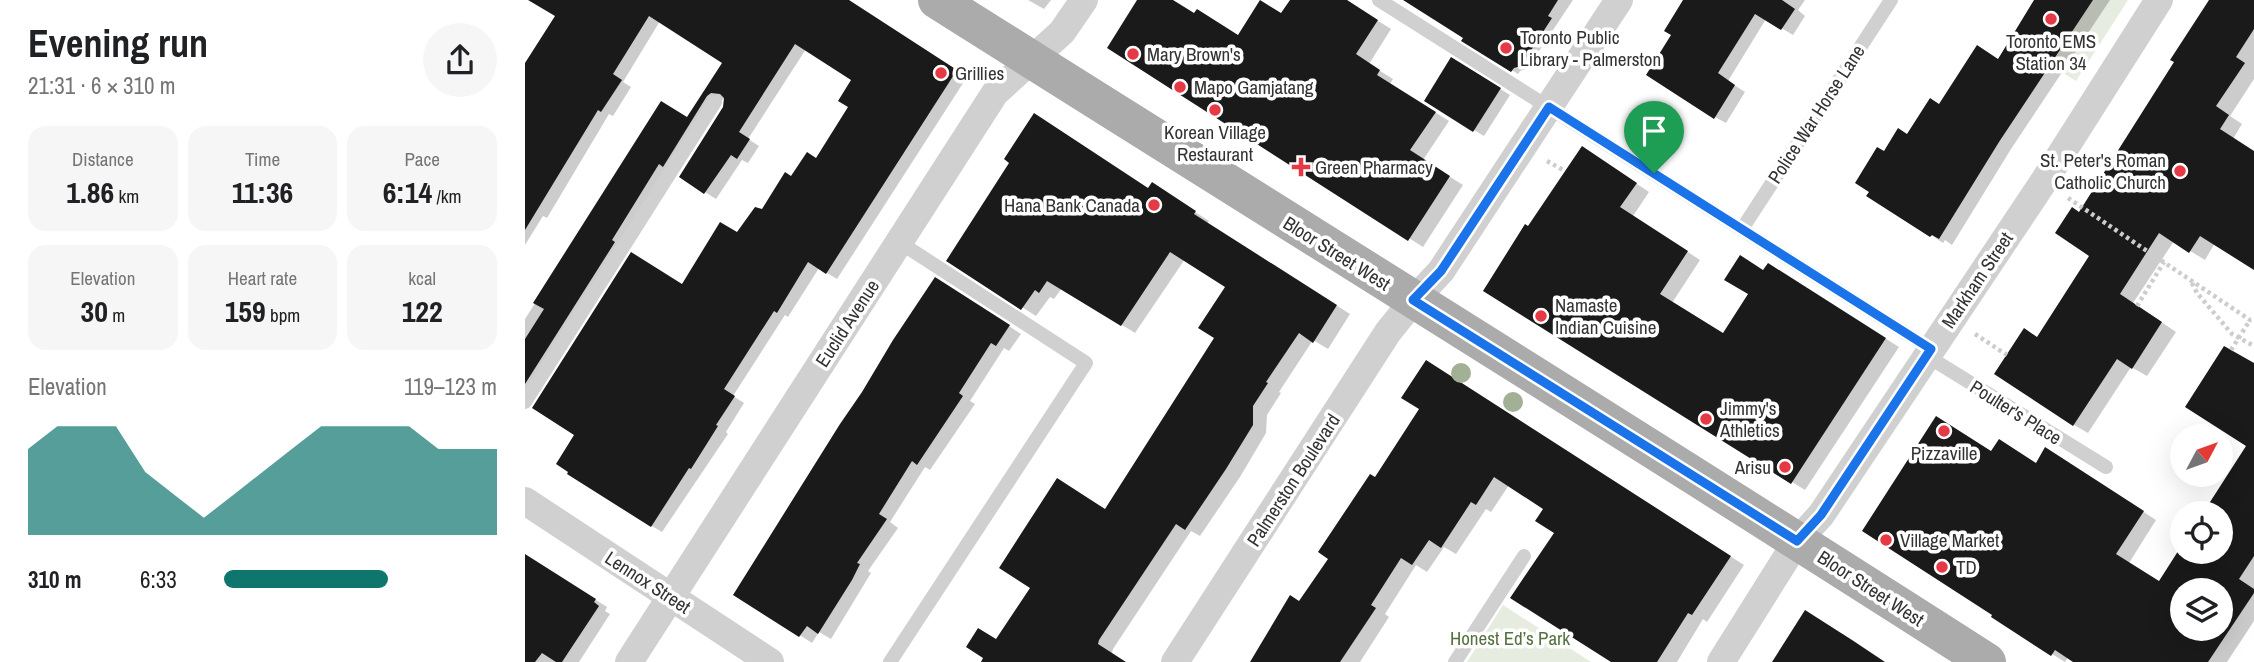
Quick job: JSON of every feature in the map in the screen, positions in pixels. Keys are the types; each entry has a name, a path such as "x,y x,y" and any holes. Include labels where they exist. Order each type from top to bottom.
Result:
{"main road":[{"name":"Bloor Street West","path":"937,0 1987,662"}],"street":[{"name":"Euclid Avenue","path":"629,662 995,93 1062,32 1084,0"},
{"name":"Palmerston Boulevard","path":"1175,662 1388,332 1413,300 1441,271 1619,0"},
{"name":"Markham Street","path":"1721,662 1797,541 1821,515 2044,181 2159,0"},
{"name":"Lennox Street","path":"525,501 770,662"}],"lane":[{"name":"Poulter's Place","path":"1379,0 1742,229 2106,467"},
{"name":"Police War Horse Lane","path":"1742,229 1891,0"},
{"path":"525,402 715,102"},
{"path":"890,662 1086,363 899,242"},
{"path":"1455,662 1524,556"}],"path":[{"path":"1542,157 1565,172"},
{"path":"2044,181 2252,320 2231,350"},
{"path":"2137,306 2164,262"},
{"path":"2190,280 2197,293 2232,334 2254,346"},
{"path":"1952,318 2007,355"}],"green space":[{"path":"2093,0 2128,0 2076,81 2038,57 2042,52 2054,60"},
{"name":"Honest Ed’s Park","path":"1503,605 1591,662 1467,662"}],"building":[{"path":"528,0 849,0 957,70 826,274 808,262 777,313 774,311 724,389 735,396 716,425 718,426 651,527 567,474 568,472 556,464 574,435 532,408 631,252 682,284 720,222 737,232 755,207 762,209 785,172 791,176 807,152 816,158 848,107 838,101 851,80 795,44 739,132 750,139 737,159 731,155 704,194 679,177 723,107 724,98 720,94 711,93 707,96 663,167 659,164 612,240 615,242 525,384 525,339 544,309 533,303 661,101 687,117 722,63 649,16 613,74 622,80 601,112 598,110 525,230 525,63 555,16"},
{"path":"1137,0 1173,0 1194,13 1197,9 1238,35 1260,0 1281,13 1290,0 1347,0 1378,20 1356,54 1380,70 1377,75 1436,112 1410,150 1450,176 1408,241 1107,48"},
{"name":"Toronto Public Library - Palmerston","path":"1403,0 1558,0 1548,16 1552,18 1521,66 1511,72"},
{"path":"1683,0 1782,0 1795,9 1781,30 1755,14 1718,73 1735,85 1714,119 1646,75 1671,35 1664,31"},
{"path":"2034,0 2093,0 1999,142 1939,239 1932,235 1930,237 1866,196 1869,192 1855,183 1877,147 1884,151 1898,128 1907,134 1930,98 1939,104 1977,45 1998,59"},
{"path":"2209,0 2254,0 2254,29 2236,57 2245,63 2216,106 2229,115 2220,129 2254,151 2254,270 2200,236 2189,253 2159,233 2120,294 2162,322 2132,369 2117,359 2073,426 1994,374 2024,328 2037,337 2089,256 2055,233 2072,207 2079,212 2174,62 2170,60"},
{"path":"1451,57 1501,88 1473,132 1424,101"},
{"path":"1034,113 1148,188 1152,182 1196,211 1194,214 1337,305 1313,343 1299,333 1253,406 1253,425 1226,469 1185,530 1176,524 1099,640 1098,644 1126,662 981,662 983,658 966,647 978,628 996,639 1030,588 999,568 1057,478 1105,509 1214,338 1198,328 1225,287 1170,252 1121,326 1047,281 1039,293 1035,290 1021,310 946,261 1009,163 1004,159"},
{"path":"1582,146 1637,183 1620,207 1688,251 1660,294 1723,333 1748,294 1724,280 1740,255 1763,270 1768,263 1886,338 1791,484 1483,291 1525,224 1528,226"},
{"path":"935,277 1010,325 996,346 991,343 959,393 963,396 917,465 912,461 879,514 887,519 857,563 860,564 852,580 818,634 807,626 799,637 733,595"},
{"path":"2224,346 2254,363 2254,556 2239,579 2254,589 2254,593 2233,624 2233,578 2170,578 2170,641 2222,641 2208,662 2073,662 2055,650 2051,656 1862,531 1936,416 1991,451 1999,439 2036,463 2045,447 2144,511 2116,554 2159,581 2170,564 2233,564 2233,501 2211,501 2220,487 2233,487 2233,466 2246,446 2233,438 2233,424 2212,424 2185,407"},
{"path":"1426,360 1731,556 1692,615 1688,613 1657,662 1611,662 1510,598 1554,533 1535,521 1543,509 1494,477 1476,505 1471,502 1441,548 1429,540 1412,565 1401,558 1371,605 1376,608 1340,662 1250,662 1290,595 1299,601 1328,559 1318,552 1370,474 1375,477 1419,409 1401,398"},
{"path":"525,554 596,599 594,602 599,606 562,662 556,662 542,653 535,662 525,662"},
{"path":"1805,610 1852,640 1885,662 1772,662"}],"place":[{"name":"Toronto EMS Station 34","path":"2051,19"},
{"name":"Toronto Public Library - Palmerston","path":"1506,48"},
{"name":"Mary Brown's","path":"1133,54"},
{"name":"Grillies","path":"941,73"},
{"name":"Mapo Gamjatang","path":"1180,87"},
{"name":"Korean Village Restaurant","path":"1215,110"},
{"name":"Green Pharmacy","path":"1301,167"},
{"name":"St. Peter's Roman Catholic Church","path":"2180,171"},
{"name":"Hana Bank Canada","path":"1154,205"},
{"name":"Namaste Indian Cuisine","path":"1541,316"},
{"name":"Jimmy's Athletics","path":"1706,419"},
{"name":"Pizzaville","path":"1944,431"},
{"name":"Arisu","path":"1785,467"},
{"name":"Village Market","path":"1886,540"},
{"name":"TD","path":"1942,567"}],"route":[{"path":"1549,107 1654,173 1931,349 1821,515 1797,541 1413,300 1441,271 1549,107"}]}
